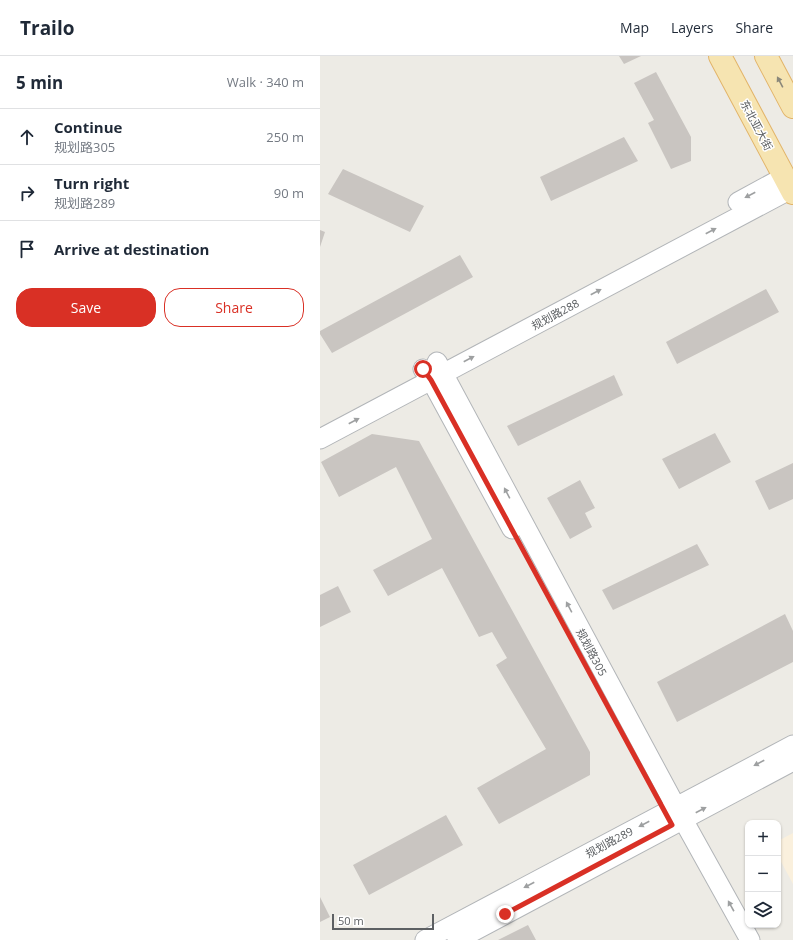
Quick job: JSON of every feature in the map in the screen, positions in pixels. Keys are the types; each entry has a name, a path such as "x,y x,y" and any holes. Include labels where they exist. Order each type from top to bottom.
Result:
{"main road":[{"name":"东北亚大街","path":"720,56 789,187"},
{"path":"766,56 793,107"}],"street":[{"name":"规划路288","path":"320,424 433,371 789,187"},
{"name":"规划路288","path":"320,439 433,371"},
{"name":"规划路305","path":"433,371 674,816 736,940"},
{"name":"规划路289","path":"457,940 674,816 793,744"},
{"name":"规划路289","path":"425,940 674,816 793,761"},
{"name":"规划路305","path":"674,816 750,940"}],"shaded area":[{"path":"793,833 793,884 781,862 781,839"}],"building":[{"path":"619,56 641,56 624,64"},
{"path":"656,72 691,137 691,161 671,169 648,123 654,120 634,83"},
{"path":"624,137 638,161 551,201 540,177"},
{"path":"343,169 424,206 410,232 328,194"},
{"path":"320,230 325,232 320,247"},
{"path":"460,255 473,277 332,353 320,334 320,331"},
{"path":"766,289 779,312 677,364 666,342"},
{"path":"614,375 623,395 518,446 507,426"},
{"path":"715,433 731,462 679,489 662,459"},
{"path":"372,434 419,441 590,752 590,775 499,824 477,788 546,749 496,665 507,658 492,632 479,637 442,568 388,596 373,570 432,539 396,467 339,497 321,462"},
{"path":"793,463 793,499 769,510 755,481"},
{"path":"580,480 595,508 585,513 592,527 570,539 547,498"},
{"path":"697,544 709,565 613,610 602,590"},
{"path":"338,586 351,612 320,627 320,595"},
{"path":"785,614 793,631 793,662 677,722 657,682"},
{"path":"446,815 463,845 369,895 353,865"},
{"path":"320,897 330,917 320,922"},
{"path":"528,925 536,940 498,940"}],"route":[{"path":"423,369 431,380 672,825 505,914"}]}
